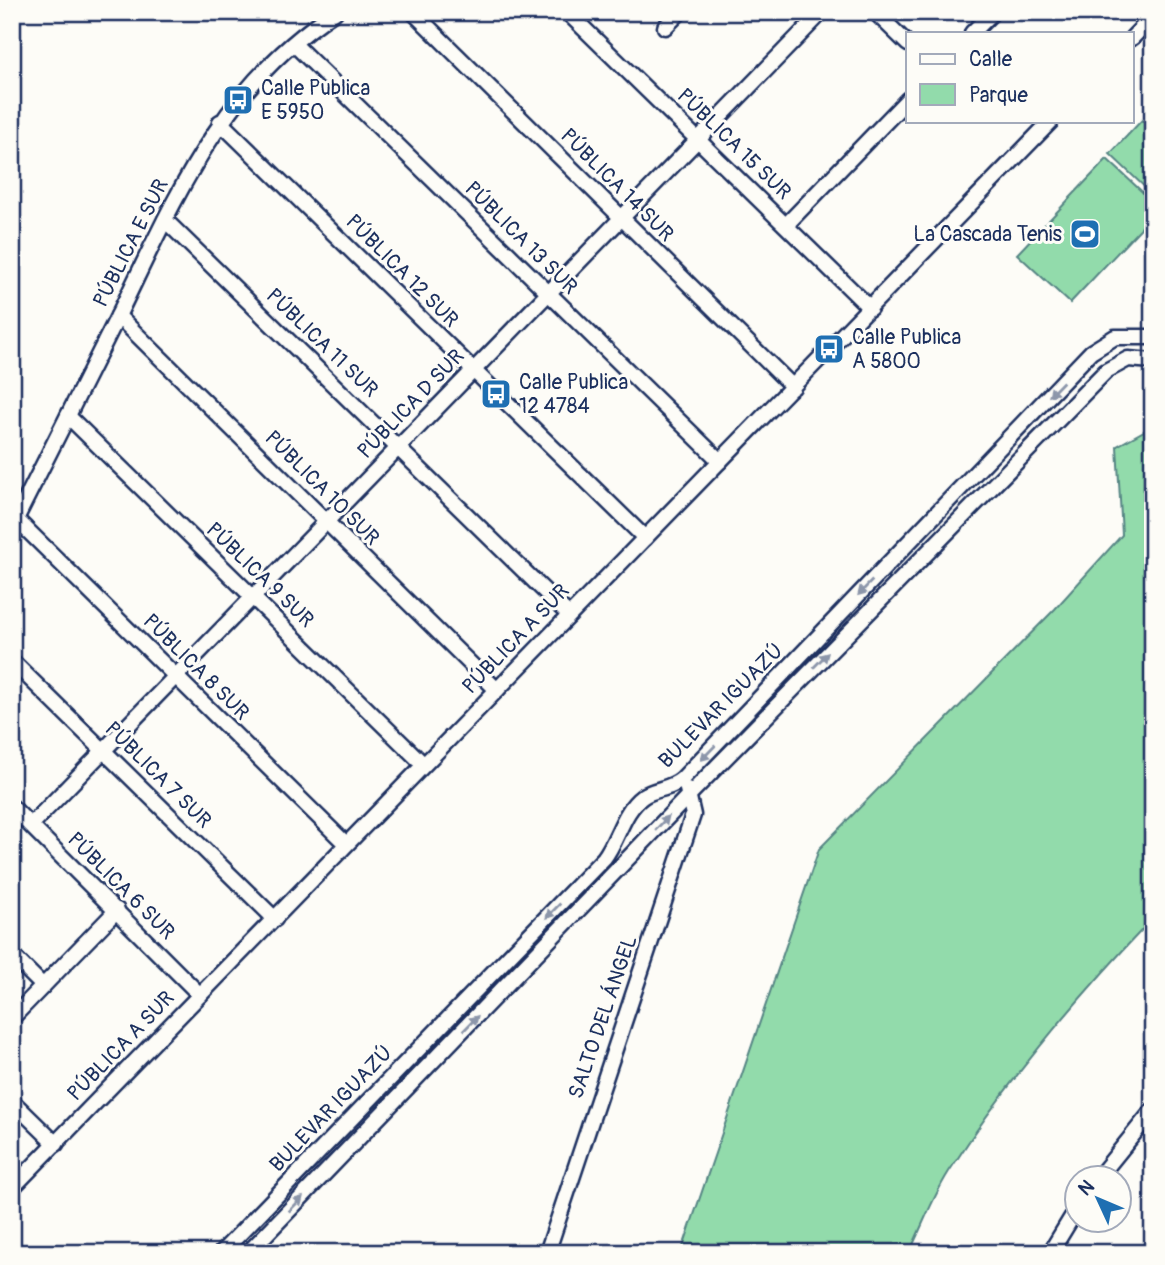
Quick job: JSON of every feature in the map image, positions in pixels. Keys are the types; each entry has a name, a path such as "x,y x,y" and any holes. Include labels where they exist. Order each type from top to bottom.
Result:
{"street":[{"name":"PÚBLICA E SUR","path":"14,523 165,220 220,121 254,82 294,44 335,12"},
{"name":"PÚBLICA 14 SUR","path":"413,12 793,387"},
{"name":"PÚBLICA 15 SUR","path":"567,12 870,308"},
{"path":"665,27 680,12"},
{"name":"PÚBLICA D SUR","path":"31,825 822,12"},
{"path":"875,12 906,42"},
{"path":"973,32 993,12"},
{"path":"1134,36 1153,16"},
{"name":"PÚBLICA 13 SUR","path":"294,44 720,461"},
{"path":"786,225 906,101"},
{"name":"PÚBLICA 12 SUR","path":"220,121 645,538"},
{"name":"PÚBLICA A SUR","path":"12,1188 275,919 422,763 497,690 1050,122"},
{"name":"PÚBLICA 11 SUR","path":"165,220 569,615"},
{"name":"PÚBLICA 10 SUR","path":"118,316 497,690"},
{"name":"BULEVAR IGUAZÚ","path":"228,1251 615,844 628,814 641,797 682,779 1091,352 1115,337 1153,337"},
{"name":"BULEVAR IGUAZÚ","path":"248,1253 689,795 1092,385 1117,362 1128,359 1153,361"},
{"path":"1075,369 1092,385"},
{"name":"PÚBLICA 9 SUR","path":"68,416 422,763"},
{"name":"PÚBLICA 8 SUR","path":"14,523 346,844"},
{"path":"887,566 901,579"},
{"name":"PÚBLICA 7 SUR","path":"12,661 275,919"},
{"path":"682,779 689,795"},
{"name":"SALTO DEL ÁNGEL","path":"547,1253 693,815 689,795"},
{"name":"PÚBLICA 6 SUR","path":"12,807 200,995"},
{"path":"615,844 619,851 631,857"},
{"path":"12,1018 117,910"},
{"path":"12,955 43,986"},
{"path":"428,1039 442,1053"},
{"path":"12,1101 56,1144"},
{"path":"1109,1164 1153,1110"},
{"path":"1050,1253 1064,1229"}],"green space":[{"path":"1142,120 1153,131 1153,195 1110,154"},
{"name":"La Cascada Tenis","path":"1107,159 1153,202 1153,215 1070,303 1017,254"},
{"path":"1153,426 1153,918 1072,1007 997,1101 946,1177 909,1253 681,1253 819,849 1055,609 1122,535 1117,446"}],"place":[{"name":"Calle Publica E 5950","path":"238,100"},
{"name":"La Cascada Tenis","path":"1085,234"},
{"name":"Calle Publica A 5800","path":"829,349"},
{"name":"Calle Publica 12 4784","path":"496,394"}]}
